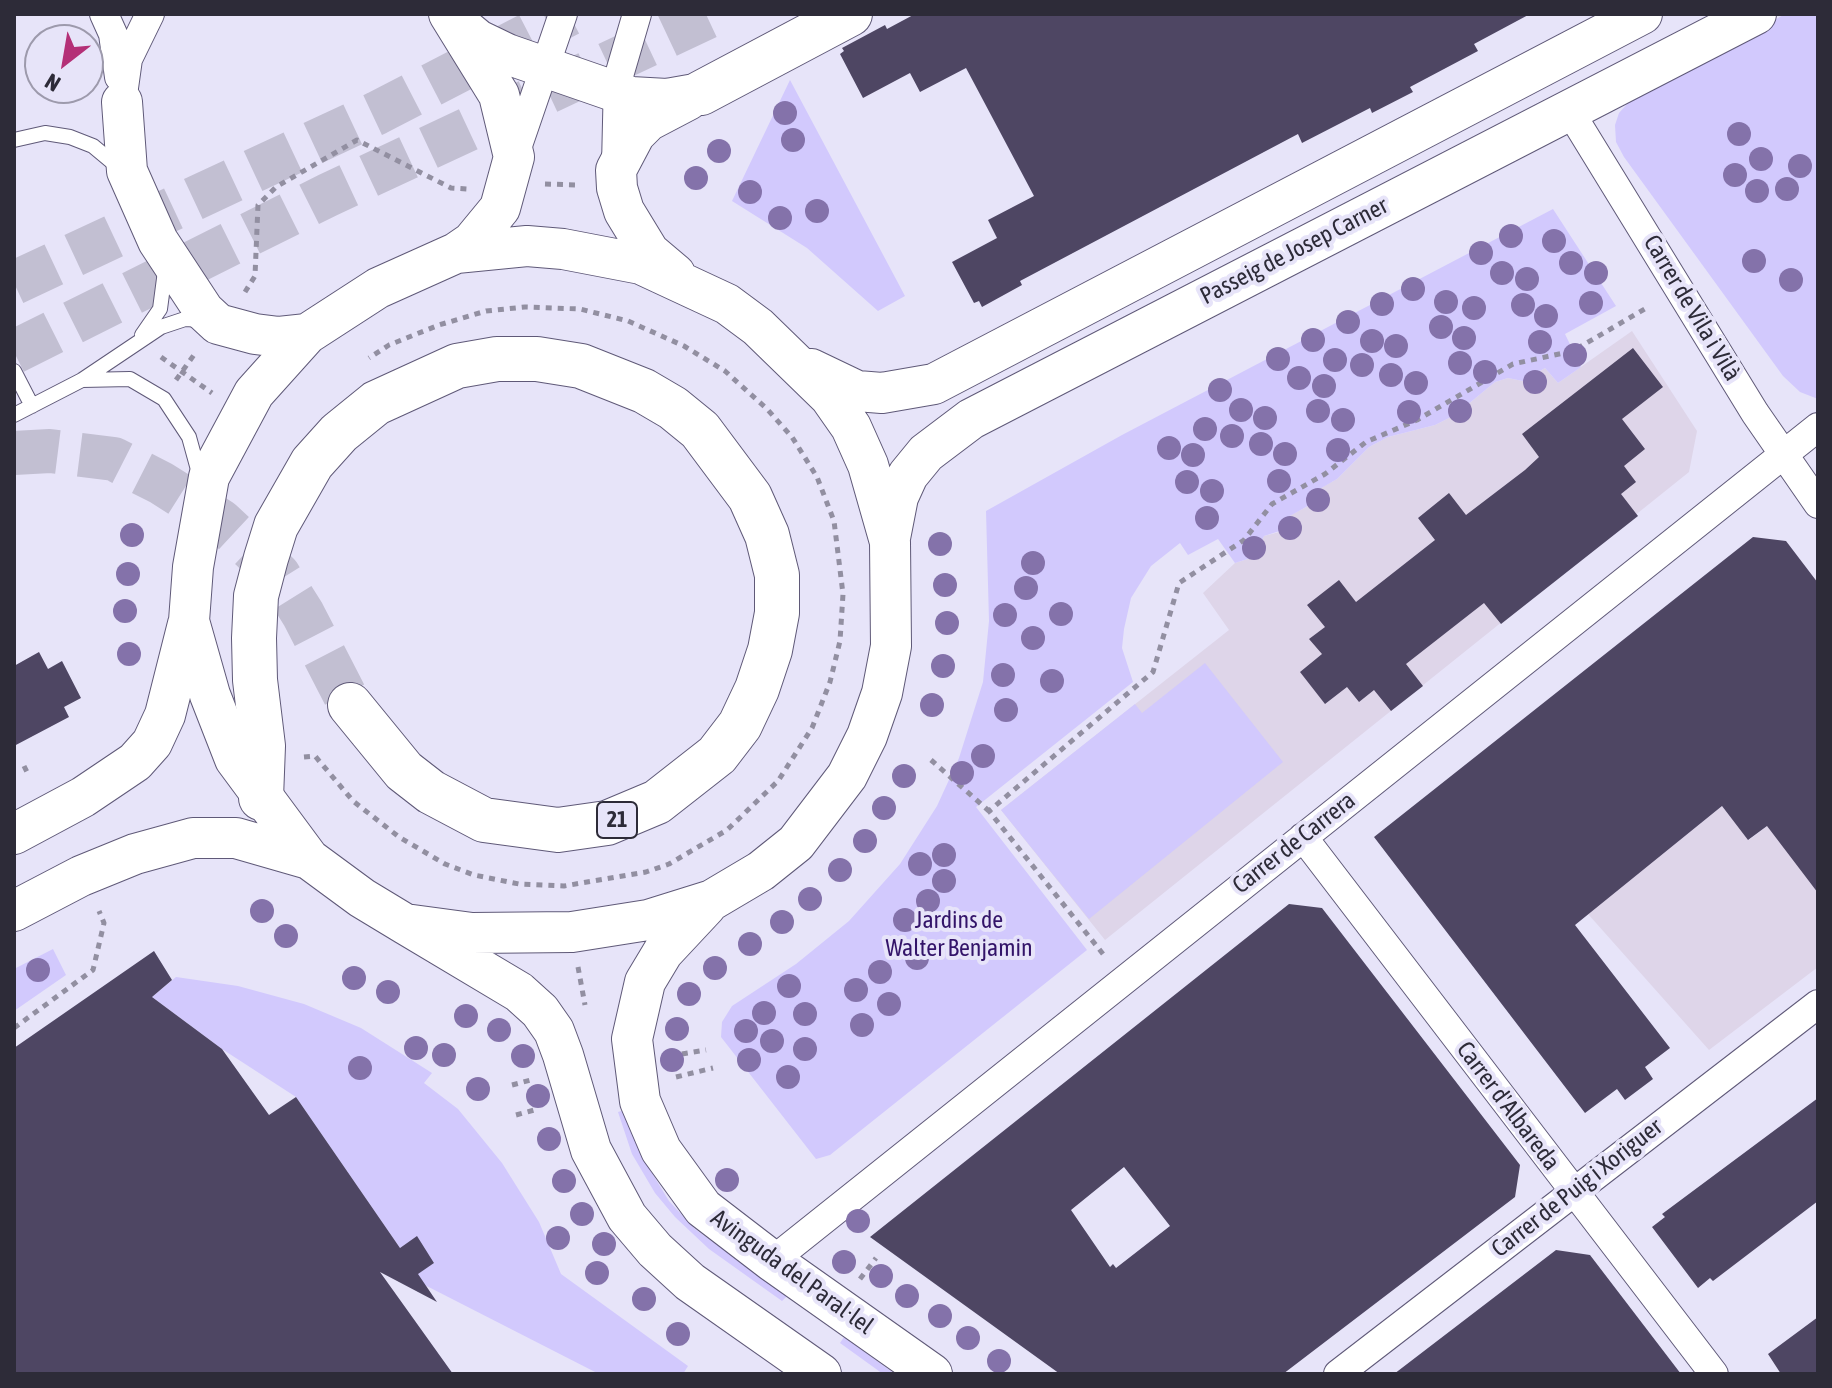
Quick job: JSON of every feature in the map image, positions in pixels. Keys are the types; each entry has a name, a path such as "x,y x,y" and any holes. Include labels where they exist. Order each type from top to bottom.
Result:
{"highway":[{"path":"701,93 850,14"},
{"name":"21","path":"261,798 263,746 254,638 256,596 276,526 312,463 339,433 376,403 421,380 497,359 537,359 581,366 644,391 700,430 728,463 750,497 767,535 777,575 777,613 770,650 757,689 740,725 717,755 690,780 657,802 607,823 558,830 484,820 460,810 404,771 350,705"}],"main road":[{"path":"449,14 478,40 618,92 649,99 701,93"},
{"path":"14,834 83,797 135,762 152,743 165,715 189,621 203,499 222,449 254,393 307,334 378,288 456,253 472,242 500,208 514,157 499,95 449,14"},
{"name":"Passeig de Josep Carner","path":"793,358 820,375 857,391 882,393 934,384 1642,14"},
{"name":"Passeig de Josep Carner","path":"890,542 898,497 908,475 926,453 971,419 1756,14"},
{"path":"684,281 649,252 624,211 617,188 602,177 648,121 701,93"},
{"path":"122,102 123,151 134,189 158,241 204,311 209,335 307,334"},
{"path":"405,924 472,933 572,932 648,920 712,900 761,871 796,843 847,776 867,736 882,693 891,646 890,542 868,465 851,427 830,397 793,358 727,304 684,281 641,264 563,249 527,246 456,253"},
{"path":"189,621 210,695 235,759 309,859 405,924 519,992 540,1011 558,1040 591,1150 627,1217 655,1250 690,1282 821,1374"},
{"path":"14,911 81,876 135,854 193,838 236,838 309,859"},
{"name":"Avinguda del Paral·lel","path":"712,900 663,952 645,982 632,1039 637,1086 661,1150 703,1208 772,1261 932,1374"}],"street":[{"path":"104,14 118,64 122,102"},
{"path":"122,102 128,59 150,14"},
{"path":"514,157 563,14"},
{"path":"602,177 623,57 637,14"},
{"name":"Carrer de Vila i Vilà","path":"1569,110 1782,455 1818,504"},
{"name":"Carrer de Carrera","path":"772,1261 1818,427"},
{"name":"Carrer d'Albareda","path":"1303,837 1714,1374"},
{"name":"Carrer de Puig i Xoriguer","path":"1338,1374 1818,1004"}],"lane":[{"path":"14,140 45,133 82,141 112,159 134,189"},
{"path":"139,339 160,309 164,292 166,275 158,241"},
{"path":"14,415 82,380 139,339 185,319 209,335"},
{"path":"14,371 32,406"},
{"path":"82,380 130,379 164,399 181,422 194,450 203,499"}],"path":[{"path":"245,292 255,276 258,205 276,187 357,140 451,188 467,189"},
{"path":"545,184 602,177"},
{"path":"989,811 1153,672 1179,583 1244,540 1272,504 1325,474 1366,442 1417,420 1513,364 1565,354 1648,307"},
{"path":"202,387 183,369 209,335"},
{"path":"931,760 989,811 1103,954"},
{"path":"24,766 29,776"},
{"path":"14,1028 93,970 104,923 99,911"},
{"path":"660,1057 706,1050"},
{"path":"673,1078 713,1068"},
{"path":"512,1085 540,1078"},
{"path":"516,1115 539,1108"},
{"name":"Avinguda del Paral·lel","path":"855,1286 876,1258"}],"shaded area":[{"path":"1632,331 1697,431 1689,472 1105,940 1001,810 1229,630 1203,593 1235,563 1254,557 1264,536 1283,531 1287,517 1314,503 1310,494 1337,479 1369,447 1388,437 1435,425 1455,415 1495,382 1508,378 1523,381 1545,368 1558,383"},
{"path":"1818,787 1818,967 1709,1050 1588,914 1722,806 1749,840"}],"green space":[{"path":"1785,14 1818,14 1818,399 1800,392 1783,376 1616,142 1615,125 1619,113 1628,103"},
{"path":"790,80 905,296 878,311 807,248 732,201"},
{"name":"Jardins de Walter Benjamin","path":"1553,209 1616,306 1565,334 1581,367 1558,383 1545,368 1523,381 1508,378 1495,382 1455,415 1435,425 1388,437 1369,447 1337,479 1311,494 1315,502 1288,517 1292,527 1264,536 1254,557 1235,563 1218,539 1188,555 1180,543 1151,566 1131,598 1124,629 1122,648 1133,682 976,807 1087,950 830,1155 816,1159 721,1037 722,1022 732,1006 796,964 849,921 900,864 937,806 959,758 983,682 989,621 986,511 1122,435"},
{"path":"1205,663 1283,762 1089,919 1001,810 1135,704 1142,713"},
{"path":"53,949 66,975 14,1011 14,969"},
{"path":"176,977 238,986 304,1004 361,1028 432,1073 424,1083 458,1109 502,1163 539,1222 561,1274 688,1366 683,1374 599,1374 411,1278 434,1263 417,1237 400,1248 296,1097 222,1049 152,997"},
{"path":"625,1110 641,1155 669,1201 695,1229 787,1296 782,1301 709,1249 655,1193 632,1154 618,1112"},
{"path":"844,1337 895,1374 883,1374 840,1343"}],"building":[{"path":"915,14 1530,14 1474,44 1478,51 1410,87 1413,92 1372,113 1370,108 1302,143 1298,134 1020,281 1022,285 982,307 979,301 974,303 952,262 997,238 988,220 1034,196 966,68 920,92 910,73 863,98 840,54 844,51 842,48 885,25 887,29"},
{"path":"1633,348 1663,387 1622,419 1645,449 1624,466 1636,482 1621,494 1638,516 1501,624 1484,603 1406,664 1423,686 1391,711 1374,690 1359,702 1347,687 1325,704 1300,672 1322,654 1309,639 1325,627 1307,605 1339,580 1356,602 1435,540 1418,518 1449,493 1466,515 1525,470 1539,457 1522,434"},
{"path":"1753,537 1786,541 1818,583 1818,893 1767,826 1748,840 1722,806 1575,925 1670,1048 1645,1067 1653,1079 1625,1100 1617,1089 1585,1113 1374,837"},
{"path":"39,652 48,669 62,661 81,698 64,707 69,717 14,746 14,666"},
{"path":"1289,904 1322,908 1520,1165 1515,1197 1283,1374 1060,1374 870,1237","holes":["1124,1167 1170,1226 1116,1268 1113,1264 1110,1267 1071,1210"]},
{"path":"154,951 172,980 152,997 222,1049 269,1115 296,1097 400,1248 417,1236 434,1263 418,1274 437,1302 380,1272 453,1374 14,1374 14,1048"},
{"path":"1818,1098 1818,1201 1713,1281 1710,1278 1698,1288 1652,1227 1665,1217 1662,1214"},
{"path":"1556,1250 1590,1255 1681,1374 1394,1374"},
{"path":"1818,1317 1818,1374 1781,1374 1768,1354"}],"tunnel":[{"path":"14,283 377,113 569,14"},
{"path":"14,352 328,195 714,14"},
{"path":"14,453 50,451 114,459 161,483 221,521 278,574 303,614 350,705"}]}
